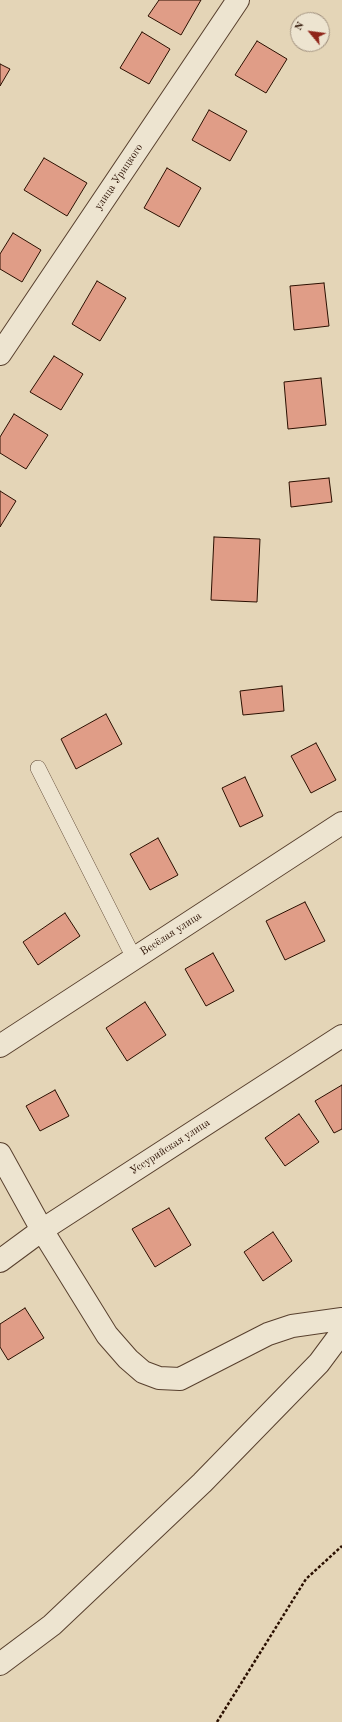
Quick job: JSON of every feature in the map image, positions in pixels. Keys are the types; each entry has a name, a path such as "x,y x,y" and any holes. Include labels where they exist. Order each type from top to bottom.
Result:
{"street":[{"name":"улица Урицкого","path":"0,354 238,0"},
{"name":"Весёлая улица","path":"0,1046 342,823"},
{"name":"Уссурийская улица","path":"0,1261 42,1230 342,1036"},
{"path":"0,1154 42,1230 107,1335 128,1359 143,1372 159,1378 180,1379 268,1334 292,1326 342,1319"},
{"path":"0,1664 52,1625 202,1483 319,1363 342,1332"}],"lane":[{"path":"38,768 134,958"}],"path":[{"path":"217,1722 306,1579 342,1546"}],"building":[{"path":"159,0 201,0 181,35 148,16"},
{"path":"142,32 170,49 149,84 120,68"},
{"path":"257,41 287,59 266,93 235,75"},
{"path":"0,64 10,69 0,86"},
{"path":"209,110 247,131 230,161 192,140"},
{"path":"44,158 87,183 67,216 24,190"},
{"path":"167,168 201,188 179,227 144,208"},
{"path":"13,233 41,250 22,282 0,269 0,254"},
{"path":"97,281 126,298 100,341 72,324"},
{"path":"324,283 329,326 294,330 290,286"},
{"path":"54,356 83,374 61,410 30,392"},
{"path":"321,378 326,425 288,429 284,382"},
{"path":"14,414 48,435 26,469 0,453 0,437"},
{"path":"329,478 332,502 291,507 289,482"},
{"path":"0,491 16,501 0,527"},
{"path":"214,537 260,539 257,602 211,600"},
{"path":"282,686 284,711 243,715 240,691"},
{"path":"106,714 122,744 76,769 61,739"},
{"path":"316,743 336,780 311,793 291,756"},
{"path":"245,777 263,816 240,827 222,788"},
{"path":"158,838 178,875 150,890 130,854"},
{"path":"305,902 325,941 285,960 266,921"},
{"path":"65,913 80,936 38,965 23,942"},
{"path":"213,953 234,991 206,1006 185,969"},
{"path":"145,1002 166,1035 127,1061 106,1028"},
{"path":"342,1085 342,1129 334,1133 315,1101"},
{"path":"55,1090 69,1116 40,1131 26,1106"},
{"path":"299,1114 319,1142 285,1166 265,1138"},
{"path":"169,1208 191,1245 155,1267 132,1229"},
{"path":"273,1232 292,1261 263,1281 244,1252"},
{"path":"25,1308 44,1338 8,1360 0,1347 0,1324"}]}
